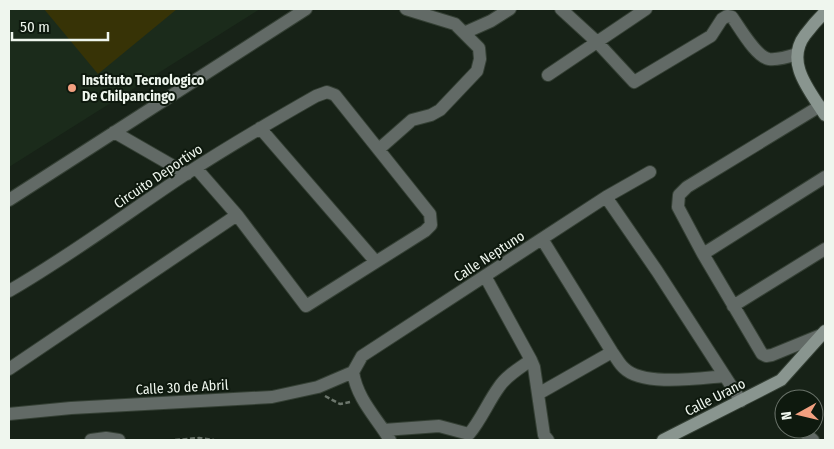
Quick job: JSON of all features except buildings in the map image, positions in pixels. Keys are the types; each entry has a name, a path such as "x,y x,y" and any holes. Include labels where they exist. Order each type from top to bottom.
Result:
{"street":[{"path":"9,200 306,9"},
{"path":"114,132 191,171 237,215 306,306 425,232 431,225 430,214 379,149 412,120 431,115 440,110 476,71 480,59 478,48 455,24 406,9"},
{"path":"464,33 491,21 510,9"},
{"path":"561,9 597,42 634,82 711,36 722,19 727,16 732,18 760,56 768,59 778,59 797,54"},
{"path":"548,75 646,9"},
{"path":"823,333 766,356 762,354 678,208 679,195 687,187 823,111 799,74 797,54 803,37 825,12"},
{"name":"Circuito Deportivo","path":"9,291 46,270 191,171 316,96 327,92 335,95 379,149"},
{"path":"260,128 376,262"},
{"name":"Calle Neptuno","path":"353,372 362,356 606,197 650,172"},
{"path":"703,254 825,177"},
{"path":"606,197 741,401"},
{"path":"9,369 237,215"},
{"path":"542,239 624,369 636,376 658,380 725,376"},
{"path":"733,306 825,249"},
{"path":"485,276 532,360 546,437"},
{"name":"Calle Urano","path":"663,440 781,380 823,333"},
{"path":"538,394 612,352"},
{"path":"353,372 355,384 362,400 387,435 439,426 471,437 500,386 514,372 532,360"},
{"name":"Calle 30 de Abril","path":"9,414 71,408 272,397 318,387 353,372"},
{"path":"91,440 106,438 119,440"}],"path":[{"path":"318,387 324,396 340,404 362,400"},
{"path":"175,440 199,438 214,440"}],"shaded area":[{"name":"Instituto Tecnologico De Chilpancingo","path":"9,9 260,9 9,167"},
{"path":"44,9 177,9 98,74"}],"place":[{"name":"Instituto Tecnologico De Chilpancingo","path":"72,88"}]}
